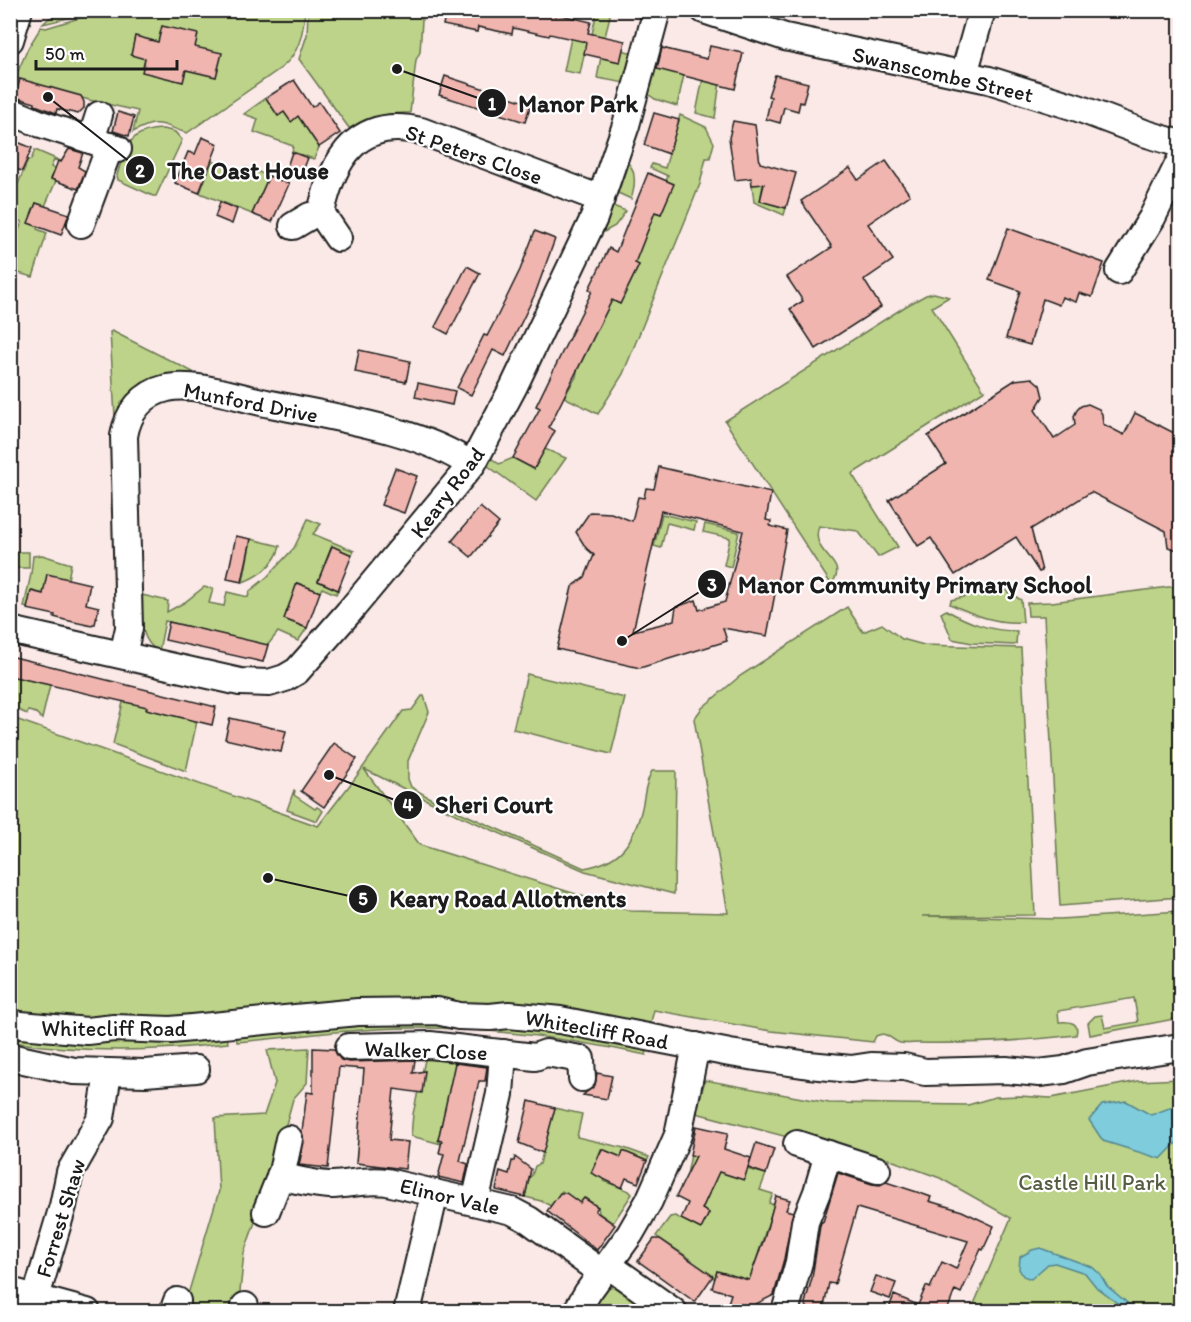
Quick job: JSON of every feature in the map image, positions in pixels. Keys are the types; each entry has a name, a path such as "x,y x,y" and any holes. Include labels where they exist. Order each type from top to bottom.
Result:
{"street":[{"path":"10,40 19,10"},
{"name":"Keary Road","path":"10,630 240,682 269,683 290,676 300,668 471,465 493,429 583,243 601,199 626,125 657,10"},
{"path":"963,74 982,10"},
{"name":"Swanscombe Street","path":"713,12 785,37 996,82 1180,144"},
{"path":"10,111 41,124 106,145"},
{"path":"81,224 106,145 99,115"},
{"name":"St Peters Close","path":"321,213 333,171 349,148 370,133 394,127 421,131 601,199"},
{"path":"1119,271 1152,218 1180,161"},
{"path":"293,226 310,216 321,213 338,238"},
{"name":"Munford Drive","path":"123,655 129,630 124,436 131,413 151,394 167,388 186,387 371,426 448,451 471,465"},
{"name":"Whitecliff Road","path":"10,1024 87,1031 114,1028 171,1030 358,1012 437,1011 459,1016 509,1015 560,1020 767,1059 844,1068 904,1067 925,1072 1006,1070 1028,1073 1064,1070 1086,1062 1180,1047"},
{"name":"Walker Close","path":"349,1047 430,1045 535,1057 546,1053 581,1059 582,1078"},
{"path":"576,1311 641,1215 676,1140 696,1046"},
{"name":"Walker Close","path":"475,1202 500,1094 503,1053"},
{"path":"10,1058 69,1071 145,1073 196,1069"},
{"name":"Forrest Shaw","path":"36,1298 72,1168 101,1118 108,1073"},
{"path":"266,1212 280,1176 289,1139"},
{"path":"797,1144 877,1170"},
{"path":"785,1311 799,1262 805,1222 814,1202 828,1154"},
{"name":"Elinor Vale","path":"280,1176 327,1185 381,1181 475,1202 520,1215 674,1311"},
{"path":"407,1311 435,1193"},
{"name":"Forrest Shaw","path":"10,1292 87,1311"}],"green space":[{"path":"67,10 98,10 98,11 43,24"},
{"path":"176,10 305,11 299,42 287,62 187,133 161,124 142,127 133,132 138,111 89,100 15,78 28,48 41,27 46,28 86,16 135,11 174,17"},
{"path":"308,11 420,11 422,20 420,52 416,60 410,113 385,115 349,128 299,59 307,35"},
{"path":"597,11 611,11 605,37 592,34"},
{"path":"571,38 587,41 580,74 564,71"},
{"path":"660,48 684,75 677,106 655,99 648,94"},
{"path":"622,50 633,53 625,83 597,78 601,57"},
{"path":"705,68 720,81 715,118 696,113"},
{"path":"266,98 278,116 284,112 291,122 298,116 319,147 314,159 292,152 293,146 254,132 258,119 244,114"},
{"path":"680,115 706,127 714,143 710,158 706,158 700,184 623,374 598,414 564,397 576,377 612,300 620,304 639,265 632,261 638,254 655,212 661,214 664,207 657,204 668,176 650,168 652,164 665,168"},
{"path":"164,129 175,132 182,140 156,196 118,180 120,165 131,141 144,132"},
{"path":"35,150 63,162 54,160 51,167 60,170 59,173 54,172 51,178 56,181 45,206 36,203 33,211 42,215 37,229 47,233 33,277 11,271 11,250 22,222 11,216 11,201 28,160 31,160"},
{"path":"212,161 238,171 245,167 269,176 252,214 200,193"},
{"path":"628,163 633,170 634,180 631,199 618,193"},
{"path":"763,184 760,201 786,208 784,215 754,202 752,185"},
{"path":"613,206 626,211 615,226 602,233"},
{"path":"934,293 949,297 932,307 985,390 852,474 898,547 878,557 858,531 819,526 817,536 819,544 836,569 836,576 831,584 725,421 906,306"},
{"path":"110,332 193,372 194,375 115,417"},
{"path":"545,449 566,458 536,501 488,466 491,458 499,464 513,458 534,469"},
{"path":"662,514 696,522 694,530 667,523 661,548 654,546"},
{"path":"308,519 321,524 313,534 354,551 352,555 332,547 318,581 338,590 336,594 322,588 320,592 297,583 284,619 307,628 298,641 278,632 267,646 165,621 159,651 147,641 142,619 142,595 168,601 167,612 204,587 213,589 209,603 224,606 227,592 248,597 250,591 267,577 294,548"},
{"path":"705,524 739,532 731,567 724,565 730,538 703,532"},
{"path":"251,539 280,546 271,564 243,582"},
{"path":"11,552 29,552 29,568 11,568"},
{"path":"42,555 71,564 64,599 32,591 28,608 24,607 33,556"},
{"path":"1180,587 1180,897 1060,906 1044,616 1028,616 1027,603 1052,602"},
{"path":"991,588 1005,590 1021,600 1023,622 994,620 950,604 951,600"},
{"path":"847,607 863,632 882,624 902,639 924,645 1021,648 1035,915 922,916 1060,919 1180,911 1180,1018 1090,1035 1088,1023 1095,1016 1102,1015 1105,1028 1138,1022 1134,998 1058,1011 1059,1022 1070,1022 1075,1025 1076,1035 998,1042 900,1043 883,1034 876,1036 873,1042 771,1031 654,1010 650,1026 613,1016 510,1002 502,1003 487,1012 147,1023 11,1015 10,717 318,826 403,711 412,710 424,696 429,712 408,761 408,779 411,787 435,801 584,868 615,856 628,843 637,824 652,771 676,771 674,894 585,871 449,811 364,769 420,845 630,911 728,913 694,719 702,708 740,676"},
{"path":"946,610 980,625 998,630 1017,631 1016,644 972,643 952,639 941,613"},
{"path":"527,674 625,698 611,754 513,729"},
{"path":"10,676 50,685 42,719 36,713 28,711 27,714 11,707"},
{"path":"150,692 147,709 197,721 186,771 113,744 123,702"},
{"path":"294,790 294,795 315,809 317,807 323,811 317,821 287,810"},
{"path":"471,1021 649,1044 646,1055 547,1037 446,1028 360,1030 237,1042 236,1034 278,1027"},
{"path":"10,1033 227,1035 228,1043 147,1050 92,1050 11,1042"},
{"path":"309,1048 307,1083 293,1099 272,1175 244,1253 238,1311 183,1311 219,1191 215,1118 264,1115 275,1083 267,1050"},
{"path":"429,1057 455,1058 454,1078 438,1140 441,1144 411,1136 413,1114 425,1060"},
{"name":"Castle Hill Park","path":"1180,1079 1180,1311 971,1311 1011,1218 940,1178 885,1158 882,1166 826,1147 696,1113 705,1080 829,1103 968,1105 995,1097 1051,1098 1138,1081"},
{"path":"554,1108 582,1114 577,1137 624,1148 649,1157 647,1161 623,1151 621,1157 601,1149 592,1173 632,1194 613,1223 599,1213 598,1207 585,1198 580,1203 562,1191 551,1206 525,1197 529,1178 535,1166 540,1164"},
{"path":"691,1155 766,1174 760,1190 773,1194 769,1203 774,1205 753,1270 764,1274 744,1291 717,1271 715,1279 691,1262 692,1260 656,1236 670,1217 675,1216 701,1229 709,1213 702,1209 712,1186 687,1174"},
{"path":"614,1286 652,1311 585,1311 607,1288"}],"water":[{"path":"1126,1101 1151,1115 1172,1107 1180,1110 1180,1139 1161,1159 1103,1141 1089,1120 1102,1105"},
{"path":"1040,1248 1092,1267 1100,1274 1107,1286 1137,1311 1128,1311 1097,1288 1085,1273 1055,1263 1048,1264 1031,1279 1023,1276 1019,1269 1020,1257"}],"building":[{"path":"446,10 529,10 556,16 557,14 591,22 588,33 625,41 620,62 584,54 586,42 550,34 549,36 513,28 512,34 478,27 477,32 443,25"},
{"path":"162,26 198,34 195,47 222,53 216,77 186,70 183,82 142,72 145,59 131,55 135,36 158,42"},
{"path":"710,46 743,53 735,89 657,69 662,48 707,59"},
{"path":"775,75 808,83 803,103 800,102 798,111 784,107 780,123 766,119 771,97 768,96"},
{"path":"445,76 531,104 525,122 439,95"},
{"path":"20,79 81,96 84,108 78,114 57,109 56,113 15,97"},
{"path":"294,80 312,107 319,102 340,133 319,147 298,116 291,122 284,112 278,116 266,98"},
{"path":"118,112 134,117 129,136 113,131"},
{"path":"654,113 679,120 669,154 644,145"},
{"path":"733,121 755,125 760,163 796,173 786,208 760,201 764,184 752,185 751,178 735,180 729,138"},
{"path":"202,137 218,144 199,193 175,183 188,152 195,154"},
{"path":"10,139 32,148 22,171 10,167"},
{"path":"69,149 83,153 78,167 85,171 78,189 51,179 58,161 61,162"},
{"path":"292,152 308,158 302,173 287,167"},
{"path":"886,161 910,195 868,224 893,260 864,280 881,307 816,349 790,309 803,301 787,277 832,247 801,201 850,168 858,180"},
{"path":"648,173 674,184 661,214 655,212 635,263 639,265 620,304 612,300 549,427 555,431 534,469 513,458 540,408 536,406 592,291 589,289 609,248 616,252"},
{"path":"269,176 289,184 272,222 252,214"},
{"path":"220,202 237,209 232,224 215,217"},
{"path":"36,203 69,214 61,235 28,223"},
{"path":"1008,228 1104,263 1092,297 1079,293 1076,302 1062,297 1059,305 1043,299 1030,345 1006,338 1020,291 989,280"},
{"path":"535,231 555,239 535,294 505,356 493,350 471,395 457,388 484,335 487,336 497,317 520,270"},
{"path":"467,266 480,273 448,334 435,327"},
{"path":"359,350 410,361 406,382 355,372"},
{"path":"1032,378 1040,385 1043,397 1035,410 1054,439 1075,425 1074,416 1077,410 1088,404 1099,409 1103,424 1124,435 1135,413 1180,436 1180,551 1168,547 1166,531 1091,492 1031,529 1042,571 1039,572 1016,537 955,575 931,538 918,546 889,500 946,464 928,436 1015,380"},
{"path":"418,383 455,391 452,405 415,397"},
{"path":"659,467 771,493 766,520 771,521 770,526 787,530 767,636 723,628 727,641 640,668 557,649 572,587 585,577 594,555 586,548 576,532 590,512 611,513 632,521 638,497 644,498 646,488 654,489","holes":["661,511 743,531 725,602 699,610 696,600 676,607 674,620 633,631"]},
{"path":"395,468 417,476 404,513 381,505"},
{"path":"480,507 499,523 471,557 452,541"},
{"path":"236,536 251,539 242,582 227,579"},
{"path":"332,546 352,555 338,590 318,581"},
{"path":"47,574 90,584 86,604 99,607 95,624 92,626 27,609 31,591 43,594"},
{"path":"297,583 320,592 307,628 284,619"},
{"path":"169,622 268,645 263,662 165,640"},
{"path":"10,656 216,707 212,725 146,709 147,707 10,676"},
{"path":"230,718 286,731 281,752 225,739"},
{"path":"334,743 357,759 324,807 301,791"},
{"path":"313,1048 334,1049 341,1060 349,1062 415,1060 413,1073 425,1071 422,1093 394,1089 389,1140 408,1142 405,1169 356,1163 364,1069 339,1067 328,1168 299,1165 304,1142 302,1132 307,1092 313,1093"},
{"path":"455,1063 487,1067 485,1081 479,1081 460,1161 468,1164 464,1183 438,1177 444,1154 439,1153 442,1141 438,1140"},
{"path":"597,1073 612,1076 607,1099 583,1095 595,1085"},
{"path":"529,1101 555,1108 543,1153 519,1143"},
{"path":"696,1126 728,1133 724,1149 751,1158 744,1180 719,1172 702,1209 709,1213 701,1229 681,1219 688,1203 676,1197 696,1156 690,1155"},
{"path":"756,1143 774,1149 766,1174 748,1168"},
{"path":"602,1149 621,1157 623,1151 647,1161 638,1183 626,1178 622,1188 591,1173"},
{"path":"515,1157 531,1169 525,1197 496,1190 500,1171 509,1174"},
{"path":"838,1173 872,1184 880,1185 886,1182 917,1192 931,1197 929,1201 962,1211 994,1226 961,1293 955,1290 947,1311 888,1311 894,1295 918,1305 926,1286 930,1288 942,1262 956,1269 968,1241 857,1208 835,1284 829,1283 823,1311 809,1311 805,1303 812,1278 820,1226"},
{"path":"560,1193 566,1193 580,1203 584,1198 598,1207 595,1211 615,1225 597,1250 547,1211"},
{"path":"776,1196 790,1200 786,1210 793,1212 774,1295 746,1309 728,1303 731,1294 712,1288 717,1271 749,1280"},
{"path":"654,1239 660,1239 713,1276 695,1302 638,1261"},
{"path":"876,1276 896,1283 890,1299 870,1292"}],"place":[{"name":"Manor Park","path":"397,69"},
{"name":"The Oast House","path":"48,97"},
{"name":"Manor Community Primary School","path":"622,641"},
{"name":"Sheri Court","path":"329,775"},
{"name":"Keary Road Allotments","path":"268,878"}]}
